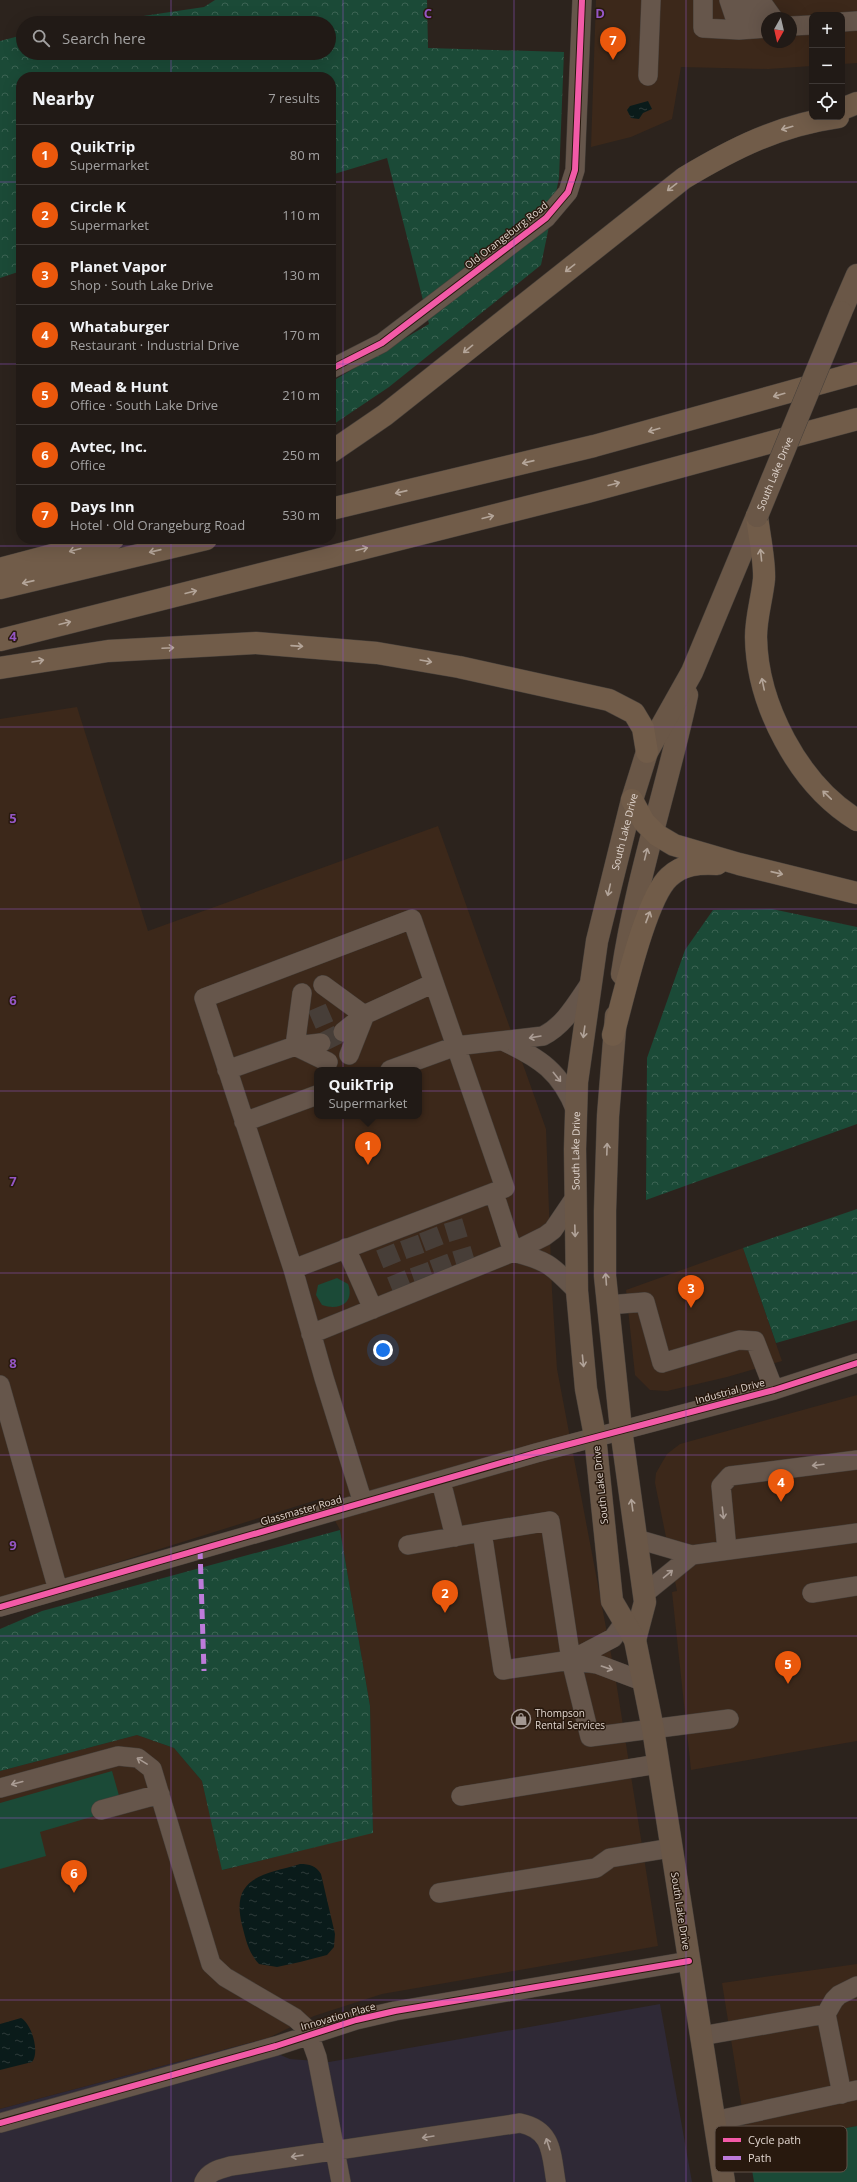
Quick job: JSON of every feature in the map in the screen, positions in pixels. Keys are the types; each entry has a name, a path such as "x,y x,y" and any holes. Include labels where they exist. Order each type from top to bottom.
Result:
{"highway":[{"path":"845,108 857,103"},
{"path":"845,116 857,116"},
{"path":"336,449 385,415 684,178 728,152 776,132 814,120"},
{"path":"336,508 594,446 857,373"},
{"path":"0,640 572,496 857,419"},
{"path":"716,457 857,433"},
{"path":"757,516 764,578 756,637 764,688 776,723 801,765 819,787 857,820"},
{"path":"0,569 94,544"},
{"path":"0,588 185,544"},
{"path":"0,668 108,652 256,643 377,653 459,667 608,700 634,713 643,728 648,752"},
{"path":"632,800 644,822 652,830 674,845 739,864 857,893"},
{"path":"613,1035 641,935 660,888 668,877 689,865 702,863 739,864"}],"main road":[{"name":"South Lake Drive","path":"629,1631 645,1602 637,1539 608,1433 586,1389 577,1291 574,1199 577,1082 599,934 632,800 648,752 692,672 857,275"},
{"name":"South Lake Drive","path":"692,672 673,760 652,830 628,937 613,1035 605,1211 605,1276 608,1305 608,1433 612,1602 629,1631 653,1729 715,2127"},
{"name":"South Lake Drive","path":"722,2172 724,2182"}],"street":[{"name":"Old Orangeburg Road","path":"336,366 382,343 536,226 564,199 571,187 575,170 582,0"},
{"path":"648,76 650,0"},
{"path":"704,0 703,28 739,30 761,28"},
{"path":"730,0 739,30"},
{"path":"739,0 748,13 761,19"},
{"path":"760,0 769,12"},
{"path":"845,22 857,21"},
{"path":"797,26 809,25"},
{"path":"293,1268 346,1248 382,1241 407,1232 451,1215 505,1188 412,919 204,998 293,1268 311,1334 363,1503"},
{"path":"398,1067 456,1046 534,1038 553,1031 569,1013 591,982"},
{"path":"343,1032 364,1015 434,983"},
{"path":"323,985 364,1015"},
{"path":"295,1046 302,993"},
{"path":"335,1010 364,1015"},
{"path":"349,1055 364,1015"},
{"path":"295,1046 312,1020"},
{"path":"502,1041 540,1060 550,1068 570,1094 576,1111"},
{"path":"227,1070 295,1046 321,1043"},
{"path":"295,1046 328,1062"},
{"path":"244,1122 314,1096"},
{"path":"494,1193 513,1252"},
{"path":"311,1334 373,1309 426,1283 467,1267 513,1252 545,1236 553,1230 574,1199"},
{"path":"346,1248 373,1309"},
{"path":"513,1252 539,1258 548,1263 577,1291"},
{"path":"608,1305 645,1302 662,1363 739,1340 755,1341 758,1345 774,1390"},
{"name":"Industrial Drive","path":"608,1433 774,1390 857,1363"},
{"path":"0,1385 58,1590"},
{"name":"Glassmaster Road","path":"0,1607 608,1433"},
{"path":"727,1550 721,1486 730,1476 857,1460"},
{"path":"442,1481 455,1537"},
{"path":"408,1545 550,1522 571,1660 590,1736 729,1719"},
{"path":"482,1532 503,1670 571,1660 597,1664 642,1681"},
{"path":"637,1539 692,1555 857,1533"},
{"path":"644,1594 692,1555"},
{"path":"812,1593 857,1586"},
{"path":"571,1660 629,1631"},
{"path":"0,1788 118,1756 138,1758 152,1769 211,1964 225,1977 295,2018 310,2034 317,2057 336,2151 340,2182"},
{"path":"460,1796 658,1764"},
{"path":"101,1810 160,1794"},
{"path":"439,1893 596,1868 610,1858 671,1848"},
{"name":"Innovation Place","path":"0,2123 276,2046 356,2020 395,2011 689,1961"},
{"path":"714,2121 849,2092 826,2014 834,2000 839,1995 857,1986"},
{"path":"701,2036 826,2014"},
{"path":"204,2182 214,2171 230,2166 520,2123 536,2128 545,2136 549,2143 556,2182"}],"shaded area":[{"path":"596,0 857,0 857,63 845,64 845,12 809,12 809,66 768,69 681,67 672,119 631,137 591,147"},
{"path":"77,707 148,931 438,826 546,1129 552,1291 557,1369 615,1675 658,1946 382,1994 314,2016 268,2038 0,2109 0,1771 137,1735 174,1748 202,1781 223,1870 373,1832 370,1706 340,1530 323,1498 0,1599 0,719"},
{"path":"743,1248 782,1361 727,1377 667,1391 650,1390 635,1375 626,1290"},
{"path":"857,1395 857,1741 691,1770 672,1592 677,1591 655,1483 656,1473 667,1454 680,1444"},
{"path":"857,1964 857,2126 847,2128 847,2126 745,2126 722,1983"},
{"path":"660,2004 692,2182 0,2182 0,2109 268,2038 278,2054 290,2059 329,2062"}],"green space":[{"path":"215,0 427,0 428,48 564,52 559,178 541,265 389,387 336,423 336,379 429,324 387,158 336,173 336,72 16,72 16,273 0,278 0,41 16,37 16,60 336,60 336,16 143,16 204,7"},
{"path":"772,909 857,927 857,1124 646,1200 647,1058 685,950 713,910"},
{"path":"857,1209 857,1320 776,1343 743,1248"},
{"path":"337,1278 348,1284 350,1291 347,1301 340,1306 334,1307 322,1305 316,1295 318,1285"},
{"path":"340,1530 370,1706 373,1833 222,1870 202,1781 174,1748 137,1735 0,1771 0,1629 42,1611"},
{"path":"112,1771 120,1799 98,1815 40,1832 46,1856 0,1869 0,1803"},
{"path":"857,2126 857,2182 754,2182 752,2172 847,2172 847,2128"}],"water":[{"path":"648,101 652,109 643,113 639,119 631,118 627,110 630,106"},
{"path":"300,1864 312,1866 321,1874 335,1934 334,1947 327,1955 300,1962 277,1967 259,1964 248,1946 242,1925 240,1909 241,1896 246,1887 253,1880 274,1871"},
{"path":"21,2018 25,2021 34,2039 34,2058 32,2062 0,2070 0,2024"}],"tunnel":[{"path":"312,1020 335,1010"},
{"path":"321,1043 343,1032"},
{"path":"453,1221 466,1264"},
{"path":"428,1230 444,1272"},
{"path":"409,1238 424,1280"},
{"path":"385,1247 402,1289"}],"marked path":[{"path":"200,1549 204,1671"}],"cycle path":[{"path":"336,366 382,343 546,218 568,192 575,170 582,0"},
{"path":"0,1607 536,1453 774,1390 857,1363"},
{"path":"0,2123 276,2046 356,2020 395,2011 689,1961"}],"place":[{"name":"Days Inn","path":"613,60"},
{"name":"QuikTrip","path":"368,1165"},
{"name":"Planet Vapor","path":"691,1308"},
{"name":"Whataburger","path":"781,1502"},
{"name":"Circle K","path":"445,1613"},
{"name":"Mead & Hunt","path":"788,1684"},
{"name":"Thompson Rental Services","path":"521,1719"},
{"name":"Avtec, Inc.","path":"74,1893"}]}
